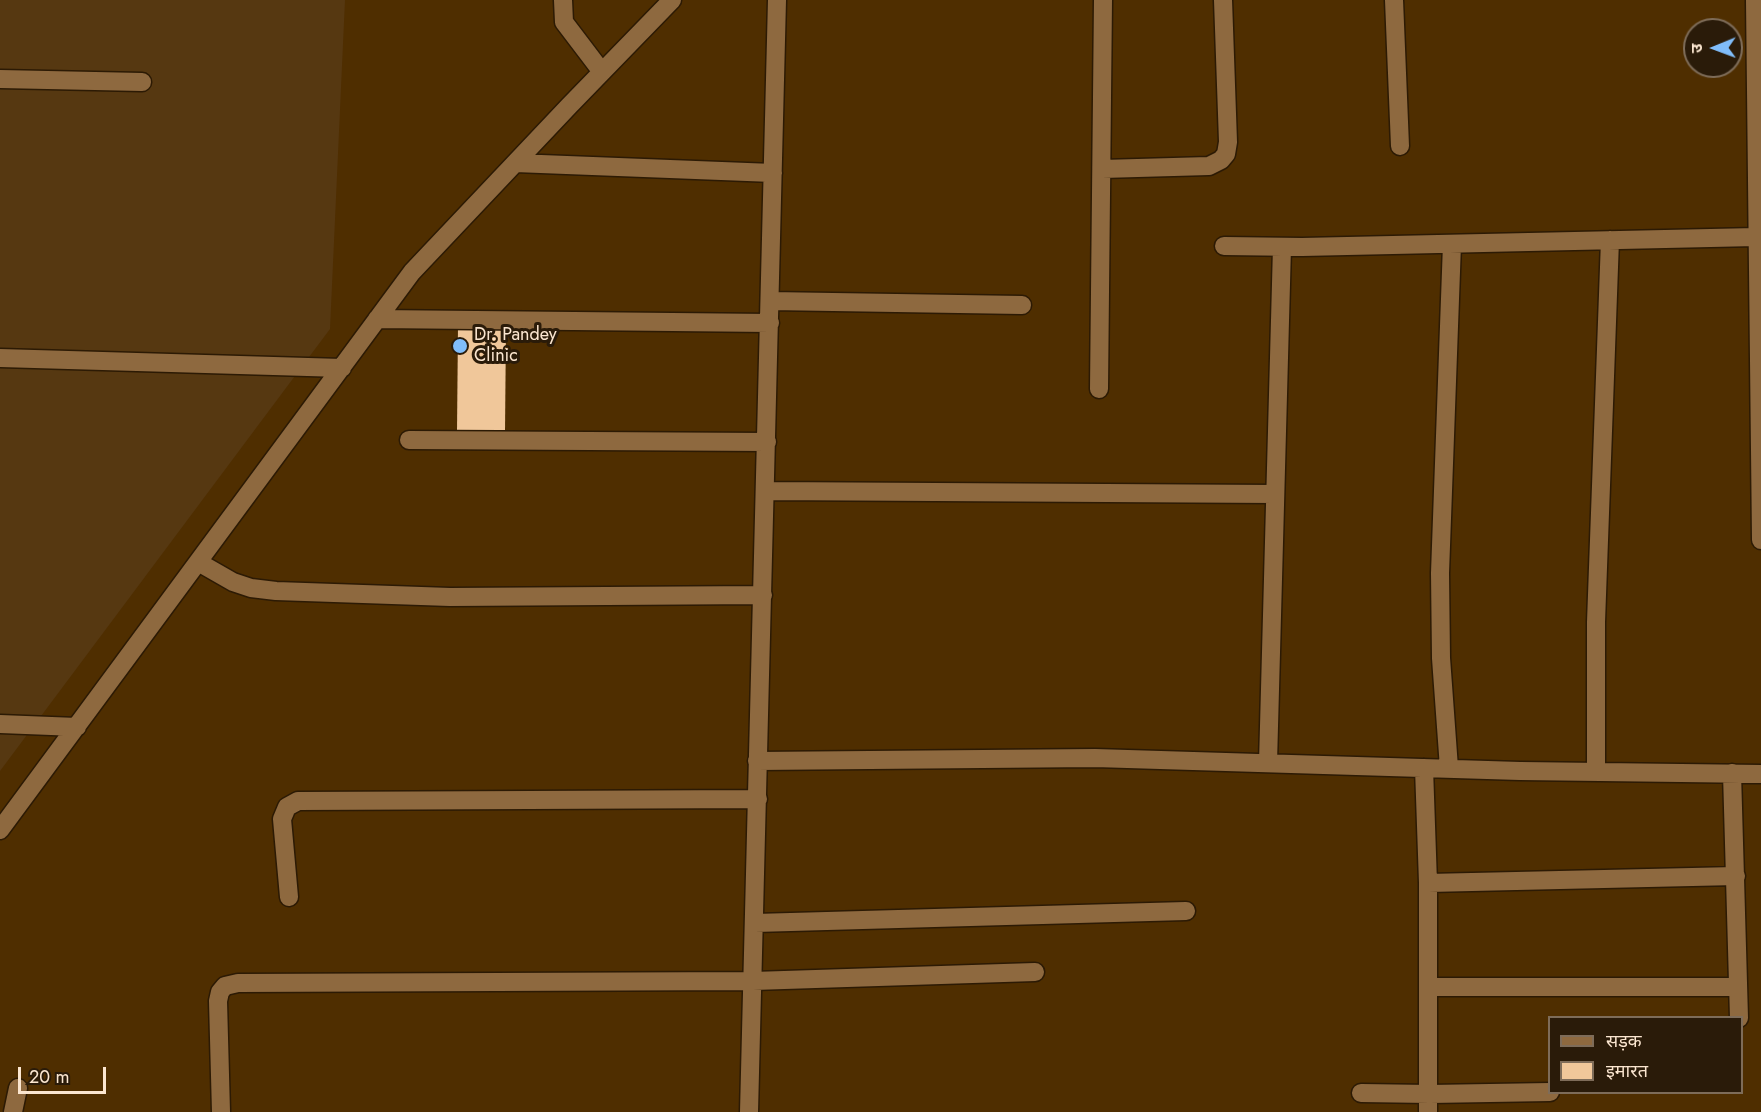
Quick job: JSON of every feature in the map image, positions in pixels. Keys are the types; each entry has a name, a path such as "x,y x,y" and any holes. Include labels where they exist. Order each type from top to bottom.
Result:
{"street":[{"path":"563,0 564,22 602,72"},
{"path":"0,830 412,272 672,0"},
{"path":"749,1112 777,0"},
{"path":"1100,389 1103,0"},
{"path":"1102,168 1209,166 1221,160 1226,154 1228,142 1223,0"},
{"path":"1394,0 1400,146"},
{"path":"1755,0 1761,540"},
{"path":"0,79 142,82"},
{"path":"515,163 773,173"},
{"path":"1224,246 1282,247 1756,237"},
{"path":"1596,772 1596,622 1610,240"},
{"path":"1449,768 1441,658 1440,584 1452,244"},
{"path":"1268,763 1282,247"},
{"path":"770,301 1022,305"},
{"path":"377,319 770,323"},
{"path":"0,358 342,368"},
{"path":"409,440 767,442"},
{"path":"766,491 1275,494"},
{"path":"198,562 233,582 251,588 276,591 450,597 763,595"},
{"path":"0,724 77,727"},
{"path":"757,761 1095,758 1424,768 1761,774"},
{"path":"1424,768 1428,883 1429,1103"},
{"path":"1732,773 1738,1016"},
{"path":"290,897 282,819 287,807 298,801 758,799"},
{"path":"1428,883 1736,876"},
{"path":"754,923 1186,911"},
{"path":"220,1112 218,1001 220,992 225,986 238,983 753,981 1035,972"},
{"path":"1428,987 1738,987"},
{"path":"13,1112 18,1088"},
{"path":"1360,1093 1429,1103 1548,1092"}],"shaded area":[{"path":"0,0 345,0 330,329 0,771"}],"building":[{"path":"458,326 506,326 505,431 457,431"}],"place":[{"name":"Dr. Pandey Clinic","path":"460,346"}]}
